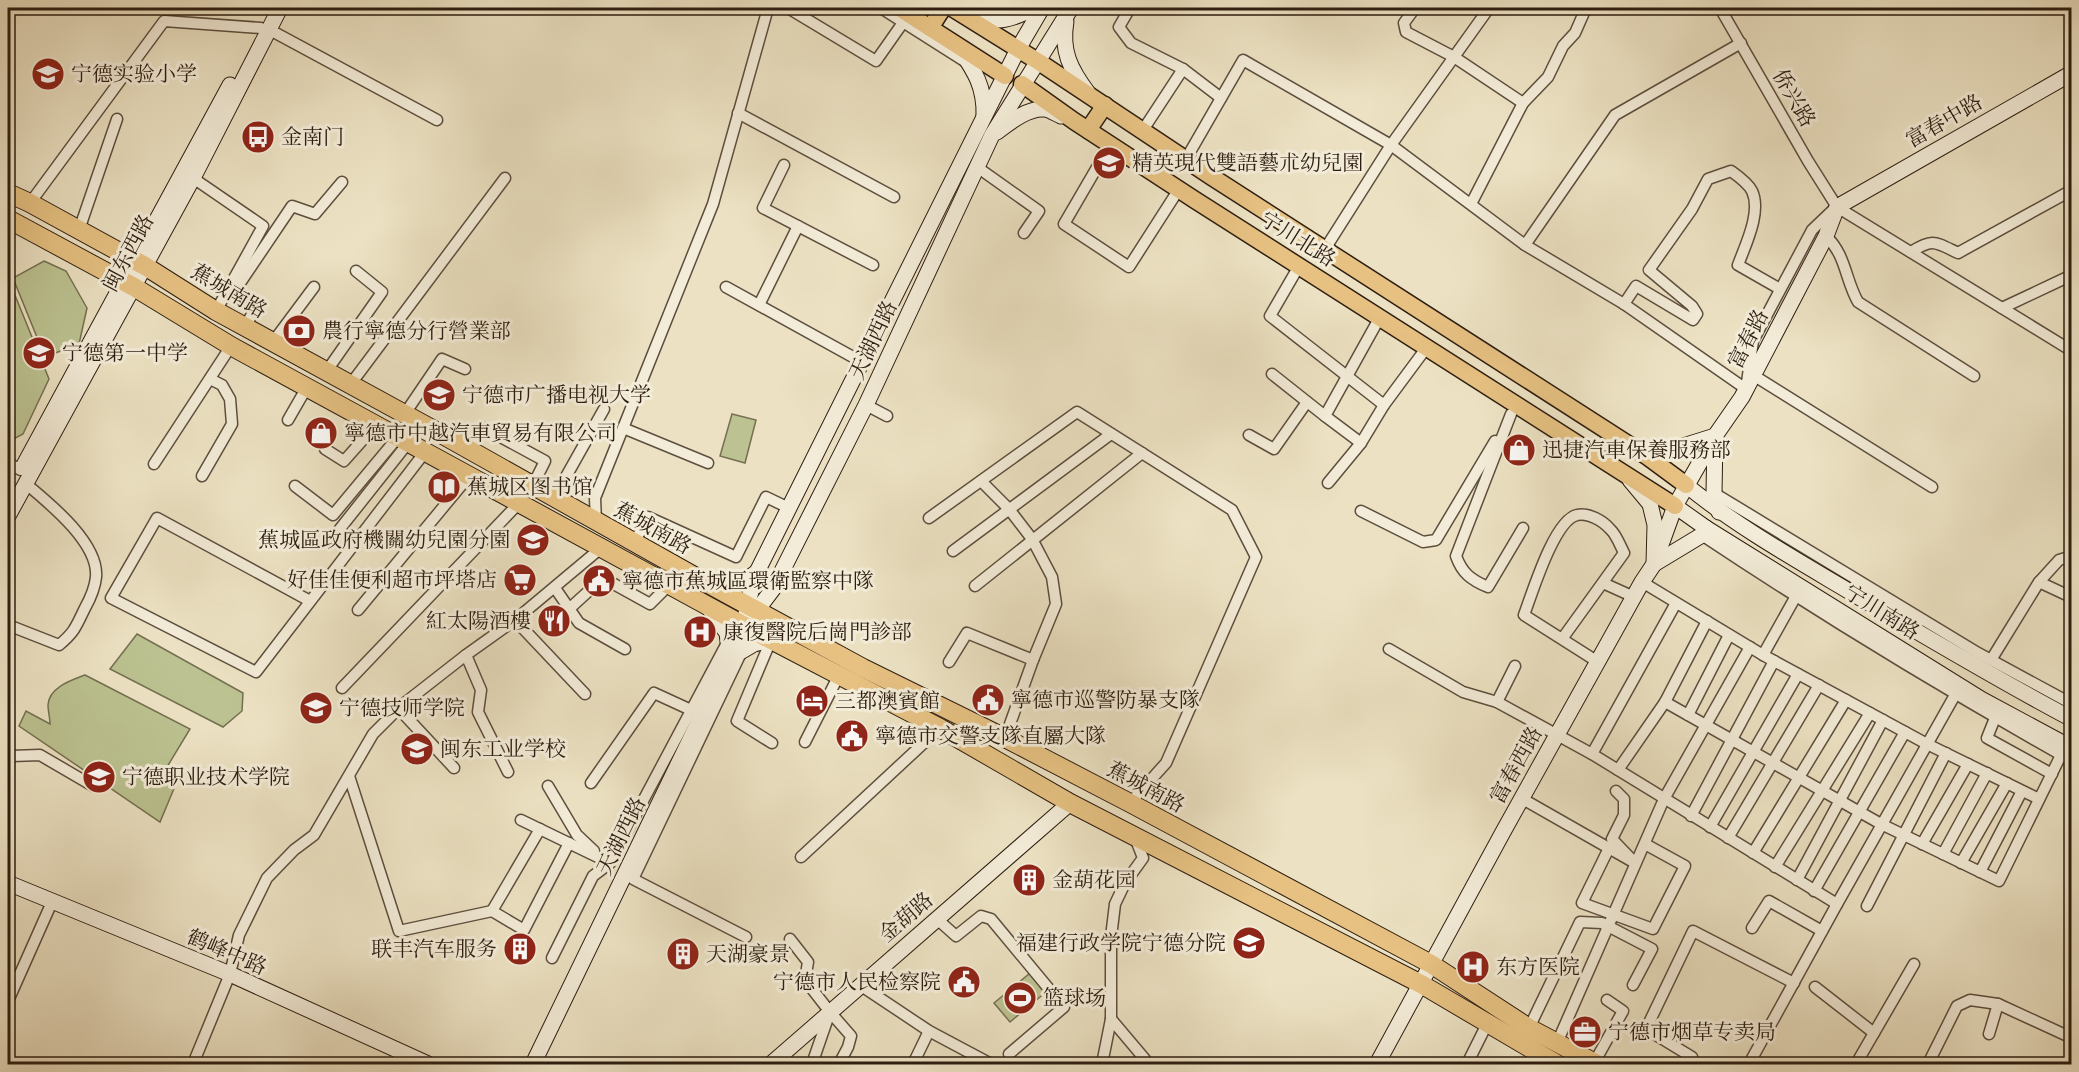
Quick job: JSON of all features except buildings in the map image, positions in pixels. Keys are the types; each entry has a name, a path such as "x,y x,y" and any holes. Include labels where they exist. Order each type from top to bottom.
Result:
{"highway":[{"name":"蕉城南路","path":"8,193 79,230 216,311 711,586 871,672 1130,803 1431,964 1528,1028 1595,1064"},
{"name":"蕉城南路","path":"8,219 128,285 231,346 705,605 940,728 1070,803 1421,984 1549,1063"}],"main road":[{"name":"闽东西路","path":"139,264 193,178 266,29 269,8"},
{"name":"闽东西路","path":"8,496 18,472 128,285 266,29 280,8"},
{"path":"930,28 943,8"},
{"name":"宁川北路","path":"952,8 973,14 1018,49 1648,457 1686,485"},
{"path":"973,14 993,21 1016,18 1034,8"},
{"name":"天湖西路","path":"752,607 773,589 866,405 977,167 983,142 984,117 1018,49 1042,8"},
{"path":"1069,11 1064,33 1065,50 1071,71 1089,95"},
{"name":"天湖西路","path":"752,607 757,572 862,362 983,142 1039,62 1069,11"},
{"name":"宁川北路","path":"904,14 1022,84 1110,145 1427,347 1514,410 1675,506"},
{"path":"957,45 980,84 985,98 984,117"},
{"name":"富春中路","path":"1837,207 2072,72"},
{"path":"983,142 1018,117 1044,109 1081,126 1105,105"},
{"name":"富春路","path":"1686,485 1746,389 1826,236 1837,207"},
{"path":"1648,457 1715,436 1714,494 1719,512"},
{"name":"闽东西路","path":"8,516 18,472"},
{"path":"1626,476 1650,504 1655,525 1654,564"},
{"name":"富春西路","path":"1377,1065 1521,798 1641,582 1654,564 1675,506 1686,485"},
{"name":"宁川南路","path":"1686,485 1719,512 2011,687 2072,719"},
{"name":"宁川南路","path":"1675,506 1704,531 2066,751"},
{"path":"1654,564 1704,531"},
{"path":"711,586 732,586 744,582 757,572"},
{"path":"773,589 772,603 776,615 791,629"},
{"path":"705,605 727,633 728,642 736,654 753,644 771,640"},
{"path":"745,626 752,607"},
{"name":"天湖西路","path":"533,1065 736,654 745,626"},
{"name":"金葫路","path":"771,1065 1070,803"},
{"name":"鹤峰中路","path":"8,883 230,975 428,1065"}],"street":[{"path":"596,522 595,498 713,204 768,8"},
{"path":"788,8 876,61 904,14"},
{"path":"881,8 904,14 969,64"},
{"path":"1130,8 1119,27 1131,43 1183,69 1221,98"},
{"path":"1415,8 1404,23 1406,32 1454,57 1523,103"},
{"path":"1325,249 1391,145 1489,8"},
{"path":"1471,204 1523,103 1548,77 1563,46 1575,33 1586,8"},
{"name":"侨兴路","path":"1720,8 1837,207"},
{"path":"30,203 164,21 266,29 437,120"},
{"path":"1526,245 1615,114 1741,43"},
{"path":"1186,159 1243,60 1391,145 1526,245 1624,304 1746,389 1753,341 1812,230 1837,207 2072,351"},
{"path":"1143,130 1183,69"},
{"path":"738,113 894,197"},
{"path":"79,230 117,119"},
{"path":"1110,145 1064,224 1129,267 1179,189"},
{"path":"784,165 763,208 873,265"},
{"path":"977,167 1039,211 1024,233"},
{"path":"1624,304 1636,286 1693,320 1696,314 1692,306 1649,270 1692,209 1708,179 1731,171 1743,180 1752,192 1754,205 1753,226 1738,266 1780,289"},
{"path":"193,178 263,226 216,311"},
{"path":"350,385 505,178"},
{"path":"245,327 255,309 232,295 292,206 315,214 342,182"},
{"path":"1911,252 1924,243 1936,242 1958,253 2072,190"},
{"path":"759,305 798,226"},
{"path":"1826,236 1836,246 1845,264 1849,286 1858,302 1974,376"},
{"path":"1299,266 1270,316 1384,405"},
{"path":"326,372 382,292 356,271"},
{"path":"2002,308 2072,275"},
{"path":"273,342 314,286"},
{"path":"726,287 862,362"},
{"path":"1325,417 1380,317"},
{"path":"154,465 231,346"},
{"path":"1328,483 1360,443 1384,405 1427,347"},
{"path":"404,415 442,359 465,369"},
{"path":"1272,374 1360,443"},
{"path":"1753,375 1932,487"},
{"path":"202,476 232,424 230,399 222,385 210,379"},
{"path":"288,420 307,387"},
{"path":"1249,435 1274,449 1307,402"},
{"path":"866,405 887,416"},
{"path":"554,498 604,409"},
{"path":"1361,511 1423,542 1436,540 1514,410"},
{"path":"1514,410 1456,556 1460,568 1472,580 1488,587 1523,528"},
{"path":"929,518 1077,412 1232,510 1256,557 1166,763 1130,803"},
{"path":"325,449 344,461 376,425"},
{"path":"468,451 484,428 545,461 532,487"},
{"path":"623,428 708,463"},
{"path":"953,551 1111,434"},
{"path":"295,486 333,515 403,440"},
{"path":"339,530 403,440"},
{"path":"310,601 157,518 111,598 256,672 425,452"},
{"path":"975,586 1142,453"},
{"path":"8,625 59,645 73,633 88,602 96,576 90,549 65,518 18,472"},
{"path":"358,610 469,476"},
{"path":"981,481 1009,509 1032,539 1052,577 1056,604 1005,738"},
{"path":"1714,494 1991,660 2072,704"},
{"path":"634,543 648,517 736,557 766,496 789,508"},
{"path":"342,688 519,503"},
{"path":"1562,639 1624,553 1611,529 1591,516 1577,515 1570,519 1553,539 1524,615 1598,662"},
{"path":"1704,531 1796,596 1995,718 2066,751 2072,761"},
{"path":"193,1065 230,975 239,935 267,878 294,850 314,835 373,734 399,709 466,655 515,620 601,548"},
{"path":"1991,660 2039,582 2059,560 2072,556"},
{"path":"569,609 603,578 650,604 669,585"},
{"path":"1641,582 1762,655 1927,744 2039,799"},
{"path":"2039,582 2069,596"},
{"path":"1603,583 1634,597"},
{"path":"555,588 579,623 625,649"},
{"path":"1762,655 1796,596"},
{"path":"1592,754 1676,603"},
{"path":"515,620 585,694"},
{"path":"1618,770 1665,702 1707,621"},
{"path":"552,958 593,876 607,862 728,642 745,626"},
{"path":"949,662 967,633 1033,660"},
{"path":"1688,715 1729,635"},
{"path":"771,640 736,722 772,743"},
{"path":"1557,1043 1664,800 1750,648"},
{"path":"1389,649 1463,692 1497,702 1557,734 1837,904"},
{"path":"736,654 633,879 746,937"},
{"path":"466,655 481,690 478,712 508,772"},
{"path":"1691,816 1774,661"},
{"path":"1497,702 1515,666"},
{"path":"1710,827 1798,674"},
{"path":"805,742 839,675"},
{"path":"1728,838 1819,685"},
{"path":"591,783 654,693 691,710"},
{"path":"1749,1065 1881,824 1955,695"},
{"path":"1753,853 1846,700"},
{"path":"1665,702 1881,824 1999,881 2039,799 2066,751"},
{"path":"399,709 454,768"},
{"path":"1775,867 1870,713"},
{"path":"1995,718 1987,738 2052,774"},
{"path":"1797,880 1841,802 1883,720"},
{"path":"801,857 940,728"},
{"path":"1814,891 1905,732"},
{"path":"1867,906 1946,753"},
{"path":"8,754 12,756 40,754 93,786"},
{"path":"1922,844 1968,764"},
{"path":"1943,854 1987,773"},
{"path":"349,776 399,931 492,911 524,930 569,843"},
{"path":"1961,863 2007,783"},
{"path":"548,786 577,835 607,862"},
{"path":"1616,790 1624,799 1624,815 1612,839 1635,863"},
{"path":"1980,872 2022,791"},
{"path":"1521,798 1635,863"},
{"path":"521,820 607,862"},
{"path":"492,911 540,829"},
{"path":"1102,1065 1112,1019 1111,937 1115,904 1125,883 1143,858 1134,835"},
{"path":"1609,848 1582,903 1653,929 1685,866 1645,844"},
{"path":"1752,928 1769,901 1822,932"},
{"path":"8,1001 52,902"},
{"path":"937,919 956,936 981,916 991,919 1064,1007 1010,1054"},
{"path":"1528,1028 1580,922 1602,923 1652,949 1633,985"},
{"path":"1689,1065 1692,1057 1646,1029 1693,931 1794,983"},
{"path":"790,939 808,962 805,980 851,1036 839,1065"},
{"path":"1856,1065 1914,964"},
{"path":"860,985 929,1030 991,1065"},
{"path":"1815,987 1874,1033"},
{"path":"1595,1064 1623,1011 1607,1000"},
{"path":"1928,1065 1957,1006 1970,1000 1998,1004 2072,1038"},
{"path":"1989,1034 1998,1004"},
{"path":"812,1065 830,1012"},
{"path":"1112,1019 1149,1065"},
{"path":"1467,1065 1487,1024"},
{"path":"913,1065 929,1030"}],"green space":[{"path":"44,261 66,271 87,308 79,344 45,357 13,278"},
{"path":"8,278 49,379 23,434 8,442"},
{"path":"732,414 756,420 745,463 720,456"},
{"path":"137,634 243,693 242,711 223,727 110,669"},
{"path":"85,675 190,729 167,767 178,779 160,822 19,726 26,711 50,724 48,705 52,693 62,685"},
{"name":"篮球场","path":"1030,973 1046,992 1010,1022 994,1003"}],"place":[{"name":"宁德实验小学","path":"48,74"},
{"name":"金南门","path":"258,137"},
{"name":"精英現代雙語藝朮幼兒園","path":"1109,163"},
{"name":"農行寧德分行營業部","path":"299,331"},
{"name":"宁德第一中学","path":"39,353"},
{"name":"宁德市广播电视大学","path":"439,395"},
{"name":"寧德市中越汽車貿易有限公司","path":"321,433"},
{"name":"迅捷汽車保養服務部","path":"1519,450"},
{"name":"蕉城区图书馆","path":"444,487"},
{"name":"蕉城區政府機關幼兒園分園","path":"533,540"},
{"name":"好佳佳便利超市坪塔店","path":"520,580"},
{"name":"寧德市蕉城區環衛監察中隊","path":"599,581"},
{"name":"紅太陽酒樓","path":"554,621"},
{"name":"康復醫院后崗門診部","path":"700,632"},
{"name":"寧德市巡警防暴支隊","path":"988,700"},
{"name":"三都澳賓館","path":"812,701"},
{"name":"宁德技师学院","path":"316,708"},
{"name":"寧德市交警支隊直屬大隊","path":"852,736"},
{"name":"闽东工业学校","path":"417,749"},
{"name":"宁德职业技术学院","path":"99,777"},
{"name":"金葫花园","path":"1029,880"},
{"name":"福建行政学院宁德分院","path":"1249,943"},
{"name":"联丰汽车服务","path":"520,949"},
{"name":"天湖豪景","path":"683,954"},
{"name":"东方医院","path":"1473,967"},
{"name":"宁德市人民检察院","path":"964,982"},
{"name":"篮球场","path":"1020,998"},
{"name":"宁德市烟草专卖局","path":"1585,1032"}]}
